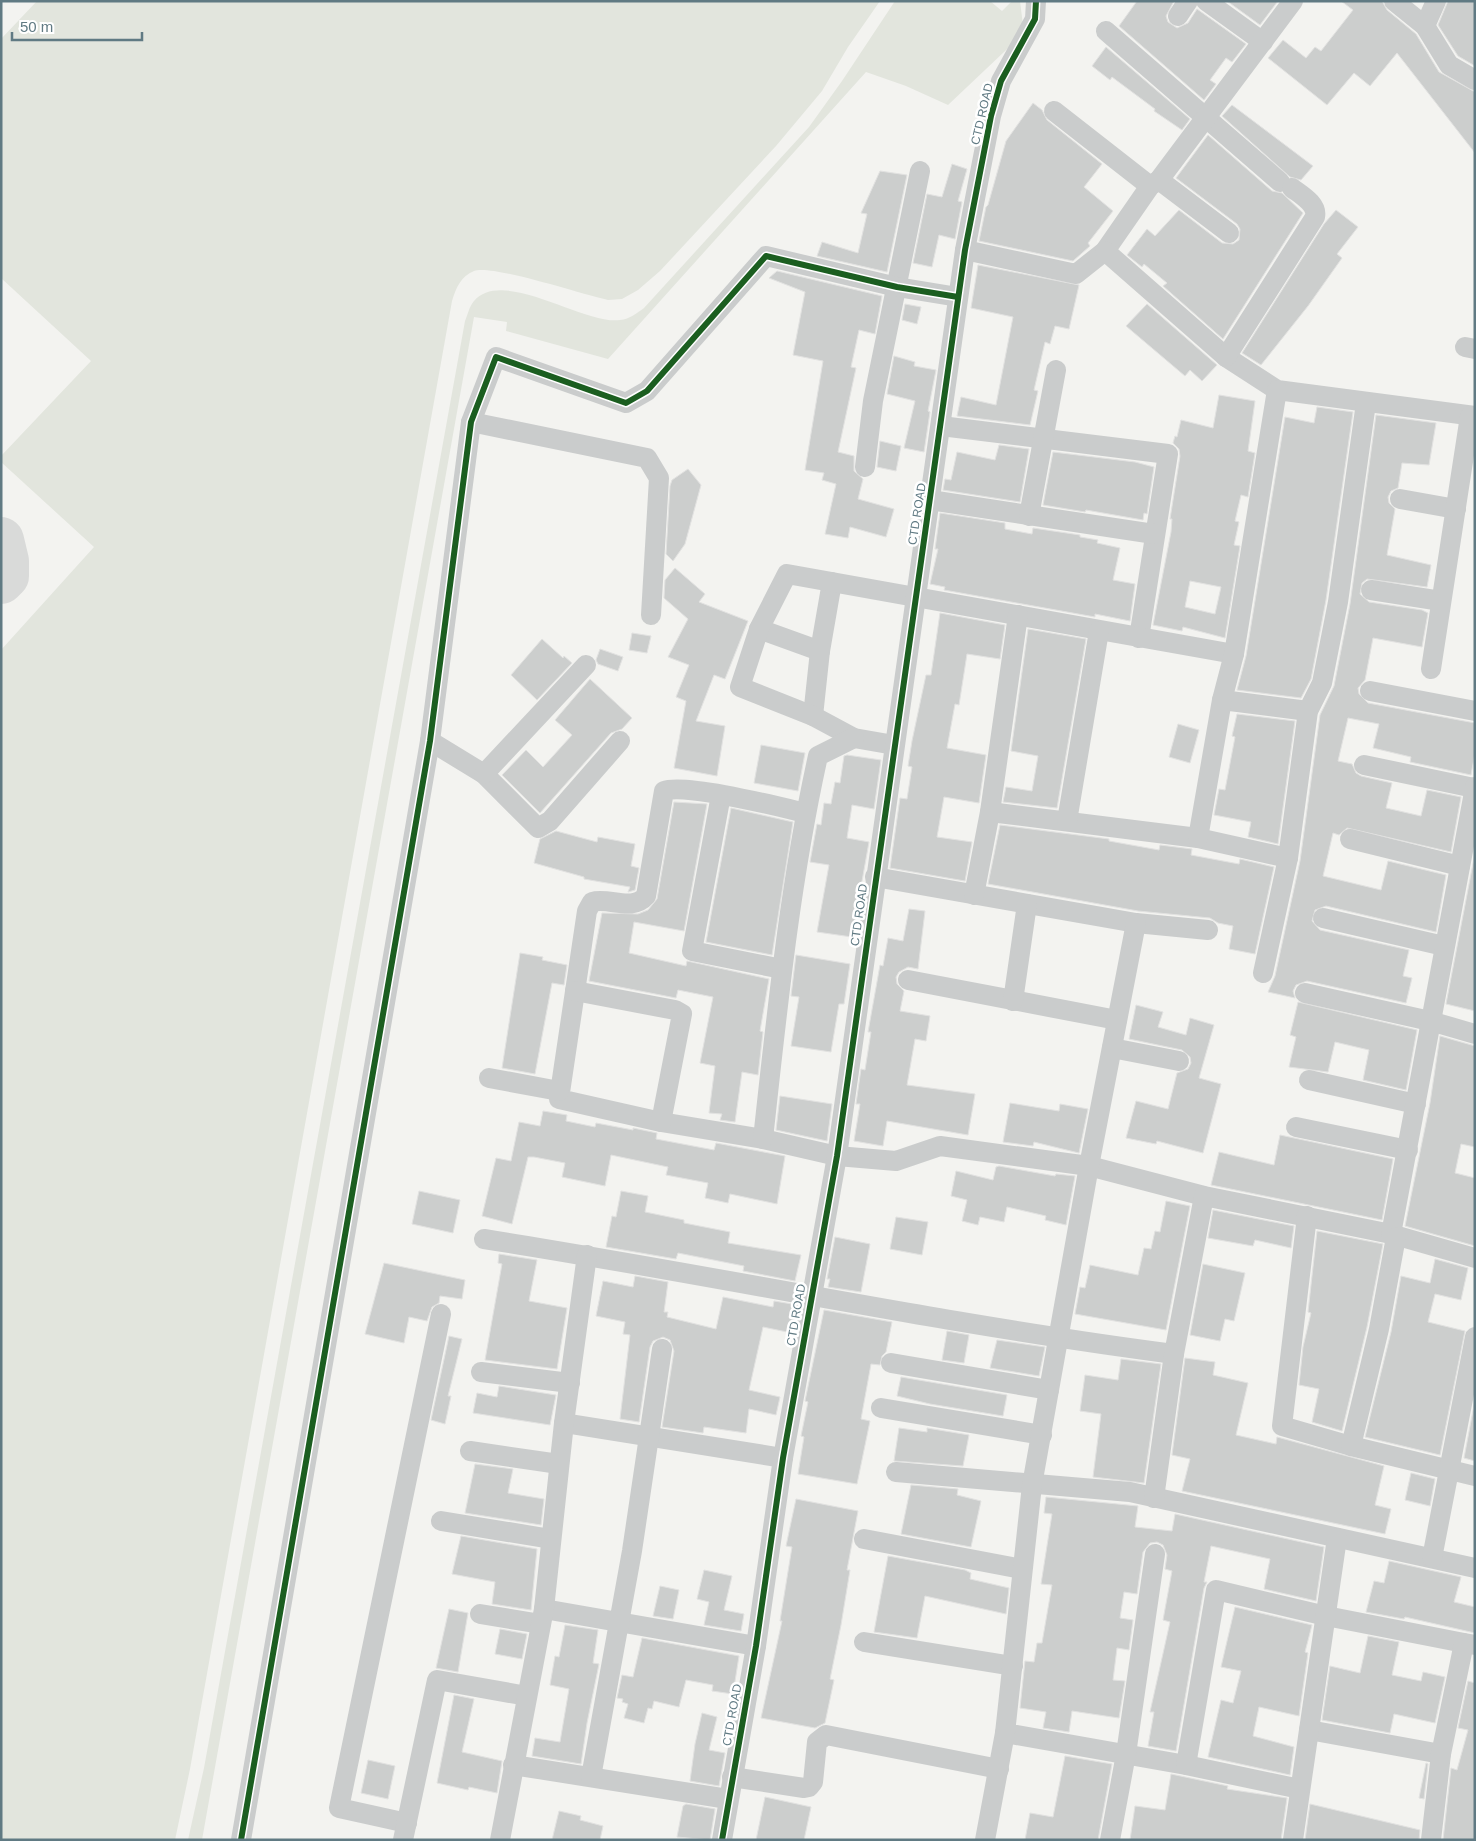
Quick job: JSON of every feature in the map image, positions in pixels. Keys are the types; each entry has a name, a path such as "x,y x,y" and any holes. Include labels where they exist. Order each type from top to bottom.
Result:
{"street":[{"name":"CTD ROAD","path":"722,1840 756,1646 783,1458 837,1156 965,250 990,116 1001,80 1035,19 1036,1"},
{"path":"1206,1 1263,42"},
{"path":"965,250 1076,274 1105,251 1154,183 1293,1"},
{"path":"1394,1 1425,26 1449,65 1475,80"},
{"path":"1425,26 1436,1"},
{"path":"1106,31 1286,185 1313,205 1316,213 1226,357"},
{"path":"1054,111 1229,234"},
{"path":"865,467 873,401 920,171"},
{"path":"1105,251 1226,357 1277,390 1472,416 1430,669"},
{"path":"241,1840 430,741 471,422 496,357 626,403 647,391 766,256 897,287 958,297"},
{"path":"1028,516 1041,440 1056,370"},
{"path":"1198,838 1222,700 1234,654 1277,390"},
{"path":"1263,973 1288,858 1308,711 1322,683 1338,602 1366,403"},
{"path":"471,422 647,458 659,478 651,616"},
{"path":"941,426 1041,440 1168,454 1154,534 1140,638"},
{"path":"1400,499 1456,509"},
{"path":"930,500 1154,534"},
{"path":"894,745 854,738 813,716 740,686 759,629 787,574 1234,654"},
{"path":"813,716 820,651 832,582"},
{"path":"1371,590 1441,601"},
{"path":"974,895 990,812 1018,615"},
{"path":"759,629 820,651"},
{"path":"1068,821 1098,631"},
{"path":"484,774 586,665"},
{"path":"1370,691 1475,711"},
{"path":"1222,700 1308,711"},
{"path":"763,1139 782,969 806,813 818,756 854,738"},
{"path":"430,741 484,774 538,828 550,821 620,742"},
{"path":"1351,1446 1379,1329 1430,1021 1475,787 1364,765"},
{"path":"806,813 721,795 675,789 664,791 646,896 636,902 622,904 600,900 592,902 587,911 559,1099 661,1122 763,1139 837,1156 896,1161 940,1146 1089,1166 1204,1196 1394,1235 1475,1258"},
{"path":"721,795 692,951 782,969"},
{"path":"990,812 1198,838 1288,858"},
{"path":"1350,839 1460,866"},
{"path":"876,877 1136,923 1208,930"},
{"path":"1014,1001 1027,904"},
{"path":"1323,918 1444,946"},
{"path":"985,1840 1005,1733 1032,1485 1089,1166 1136,923"},
{"path":"908,980 1117,1020"},
{"path":"575,991 675,1010 682,1014 661,1122"},
{"path":"1305,993 1430,1021 1475,1034"},
{"path":"1112,1048 1179,1061"},
{"path":"489,1078 560,1091"},
{"path":"1309,1080 1416,1104"},
{"path":"1296,1127 1408,1150"},
{"path":"1154,1498 1174,1354 1204,1196"},
{"path":"1307,1216 1282,1426 1351,1446 1475,1476"},
{"path":"484,1239 587,1255 1058,1339 1174,1354"},
{"path":"500,1840 542,1616 564,1423 587,1255"},
{"path":"441,1314 339,1808 405,1832 437,1680 527,1696"},
{"path":"591,1777 632,1551 662,1349"},
{"path":"1432,1558 1474,1349"},
{"path":"891,1362 1050,1390"},
{"path":"481,1372 570,1383"},
{"path":"881,1408 1042,1435"},
{"path":"564,1423 783,1458"},
{"path":"470,1451 559,1464"},
{"path":"896,1472 1130,1492 1475,1568"},
{"path":"441,1521 551,1539"},
{"path":"1293,1840 1337,1538"},
{"path":"864,1539 1022,1569"},
{"path":"1110,1840 1126,1754 1155,1554"},
{"path":"1186,1765 1216,1590 1326,1616 1469,1644 1441,1754 1431,1840"},
{"path":"480,1614 542,1616 618,1622 756,1646"},
{"path":"864,1642 1013,1666"},
{"path":"1309,1730 1441,1754"},
{"path":"1005,1733 1186,1765 1300,1789"},
{"path":"732,1777 804,1788 809,1787 813,1782 818,1742 826,1735 999,1769"},
{"path":"513,1765 728,1799"}],"shaded area":[{"path":"37,1 880,1 848,47 822,91 776,146 660,271 638,290 622,299 608,300 518,276 484,270 469,273 455,292 190,1769 175,1840 1,1840 1,650 94,547 1,462 1,456 91,361 1,278 1,39"},
{"path":"895,1 990,1 1002,11 1012,1 1020,1 1024,33 948,105 906,86 866,72 608,359 506,331 507,322 474,317 202,1840 188,1840 204,1768 465,321 474,301 487,292 504,290 523,293 605,319 624,319 633,316 644,308 809,127"}],"building":[{"path":"1137,1 1174,1 1166,16 1168,22 1177,28 1188,23 1197,9 1246,44 1232,62 1226,58 1210,80 1216,84 1204,100 1119,26"},
{"path":"1227,1 1278,1 1260,25"},
{"path":"1341,1 1382,1 1387,10 1416,34 1439,72 1475,92 1475,153 1397,53 1370,86 1354,73 1327,105 1268,58 1283,40 1306,58 1315,47 1321,51 1353,10"},
{"path":"1448,1 1475,1 1475,66 1458,56 1438,25"},
{"path":"1106,47 1190,119 1182,130 1154,111 1155,109 1112,77 1110,80 1092,66"},
{"path":"1033,103 1042,110 1047,120 1102,164 1084,187 1113,211 1088,243 1090,246 1073,261 979,241 986,207 1006,141"},
{"path":"1232,105 1313,166 1301,180 1290,177 1222,116"},
{"path":"1208,135 1272,191 1282,193 1303,213 1223,339 1163,286 1167,283 1144,264 1142,267 1127,255 1147,229 1155,236 1179,210 1222,243 1233,244 1239,240 1240,229 1237,224 1176,178"},
{"path":"952,164 967,169 958,201 962,202 955,239 939,235 932,267 913,263 927,194 942,197"},
{"path":"880,171 907,175 887,272 817,256 822,242 858,253 867,214 861,213"},
{"path":"1336,210 1358,227 1337,254 1342,258 1308,306 1261,365 1242,353 1324,224"},
{"path":"978,265 1079,285 1069,329 1055,326 1050,344 1045,342 1034,390 1038,391 1030,425 957,416 961,397 996,405 1013,317 971,308"},
{"path":"777,271 882,296 875,334 859,330 851,367 856,368 838,452 854,456 854,471 863,479 858,499 894,509 886,537 850,527 848,538 825,534 836,484 822,480 824,473 805,470 823,361 793,355 805,292 769,278"},
{"path":"905,304 921,307 917,324 902,320"},
{"path":"1147,304 1217,365 1202,381 1190,370 1185,376 1126,326"},
{"path":"894,356 915,362 914,366 936,370 928,411 930,412 924,452 904,448 915,401 887,394"},
{"path":"1219,395 1255,401 1248,451 1255,453 1248,497 1241,495 1235,521 1239,522 1234,545 1240,546 1225,638 1183,627 1182,631 1153,625 1171,532 1172,519 1170,519 1180,456 1179,449 1173,443 1175,436 1177,437 1181,420 1213,428","holes":["1190,581 1221,587 1215,614 1185,607"]},
{"path":"1317,407 1353,412 1326,600 1311,679 1301,698 1237,690 1246,656 1285,417 1314,423"},
{"path":"1376,415 1436,423 1429,465 1402,463 1398,488 1391,491 1388,497 1389,503 1395,509 1387,555 1431,565 1427,587 1367,579 1362,583 1360,594 1369,602 1422,610 1428,613 1422,647 1373,638 1365,680 1358,688 1359,694 1368,703 1475,723 1475,753 1471,775 1410,762 1411,757 1373,748 1379,724 1348,718 1338,761 1352,764 1356,773 1361,776 1392,783 1386,808 1421,816 1427,790 1461,797 1451,852 1347,828 1339,835 1333,833 1323,876 1381,890 1388,861 1446,875 1436,932 1326,906 1315,910 1312,921 1320,930 1409,950 1403,976 1412,978 1406,1003 1307,981 1296,985 1293,991 1295,998 1268,992 1275,976 1300,861 1320,715 1334,686 1350,604"},
{"path":"880,441 901,446 896,471 877,467"},
{"path":"999,445 1029,449 1020,502 943,490 945,479 951,480 957,452 995,460"},
{"path":"1053,452 1135,462 1154,467 1147,514 1144,513 1143,520 1043,505"},
{"path":"688,469 701,485 685,544 673,561 666,554 670,486 672,480"},
{"path":"940,513 1005,523 1005,529 1032,534 1033,528 1080,535 1080,537 1098,540 1097,543 1120,548 1113,580 1135,584 1130,621 1095,614 1095,617 944,590 945,587 930,584 938,549 935,549"},
{"path":"675,568 705,594 699,602 748,621 725,679 714,675 696,721 725,726 717,776 674,768 686,701 676,697 689,665 668,657 688,619 664,598 665,580"},
{"path":"940,613 1005,625 1000,659 967,654 959,705 955,704 947,748 986,755 979,803 944,797 937,837 972,842 965,881 890,868 900,798 907,799 912,767 908,766 912,741 926,675 931,675"},
{"path":"1028,629 1086,639 1057,808 1003,802 1006,787 1032,791 1038,756 1011,751"},
{"path":"632,633 651,636 647,653 629,650"},
{"path":"542,639 563,658 564,656 572,663 537,700 511,675"},
{"path":"600,649 623,657 618,671 598,664 596,660"},
{"path":"590,679 632,718 622,729 611,733 540,813 502,775 526,750 543,767 572,735 555,720"},
{"path":"1237,714 1295,721 1278,844 1248,837 1251,822 1214,815 1219,789 1225,790 1235,737 1232,736"},
{"path":"1178,724 1199,730 1190,763 1169,757"},
{"path":"761,745 805,753 798,791 754,783"},
{"path":"844,756 881,760 874,809 852,805 847,838 869,842 852,937 817,932 829,865 810,862 817,824 821,825 824,803 831,804 835,782 840,783"},
{"path":"674,802 707,804 684,931 634,922 629,953 686,966 687,961 769,979 760,1031 763,1032 758,1075 742,1072 735,1122 720,1120 722,1114 709,1113 715,1066 700,1063 713,997 678,990 676,998 589,981 602,913 638,914 648,910 657,899"},
{"path":"731,808 793,822 772,955 706,942"},
{"path":"1000,825 1109,839 1109,841 1159,850 1160,845 1192,849 1191,855 1239,864 1240,859 1274,867 1255,954 1229,949 1233,926 1218,923 1210,918 1138,911 988,884"},
{"path":"556,831 597,842 598,837 635,844 631,866 639,868 635,890 628,892 630,887 584,879 584,877 534,863 540,839"},
{"path":"1475,853 1475,1011 1446,1004"},
{"path":"909,909 925,911 918,969 908,967 899,972 896,977 897,984 904,991 900,1011 930,1016 926,1041 915,1039 907,1085 975,1094 968,1135 887,1121 883,1146 854,1141 860,1104 856,1104 861,1069 865,1070 871,1032 868,1032 880,965 883,966 888,938 903,941"},
{"path":"520,953 543,957 542,960 567,965 564,985 552,983 535,1074 502,1068"},
{"path":"796,955 850,964 844,1004 839,1004 831,1052 791,1046 799,997 791,996"},
{"path":"1298,1002 1417,1030 1406,1090 1363,1080 1369,1050 1335,1042 1328,1072 1289,1067 1296,1037 1290,1035"},
{"path":"1136,1005 1163,1012 1158,1027 1186,1035 1190,1018 1214,1025 1199,1078 1221,1084 1203,1153 1157,1141 1156,1144 1126,1138 1136,1101 1168,1109 1177,1073 1188,1069 1191,1063 1190,1057 1182,1050 1129,1039"},
{"path":"1440,1036 1475,1046 1475,1147 1461,1144 1455,1173 1475,1178 1475,1246 1405,1226 1430,1103"},
{"path":"780,1096 832,1104 827,1141 776,1130"},
{"path":"1010,1103 1059,1111 1060,1104 1088,1109 1079,1153 1034,1142 1033,1146 1003,1142"},
{"path":"543,1111 567,1115 566,1121 595,1127 596,1123 633,1130 633,1128 657,1133 656,1139 714,1150 716,1143 785,1156 777,1204 730,1194 728,1203 705,1198 708,1183 666,1175 668,1167 611,1155 605,1186 562,1177 565,1163 528,1157 512,1224 482,1216 496,1158 511,1161 519,1122 540,1126"},
{"path":"1280,1135 1393,1159 1382,1220 1211,1185 1219,1152 1274,1165"},
{"path":"996,1167 1055,1176 1056,1174 1075,1176 1066,1225 1045,1220 1046,1216 1007,1207 1004,1222 980,1217 978,1225 962,1221 967,1200 951,1196 956,1171 993,1180"},
{"path":"419,1191 460,1200 453,1233 412,1224"},
{"path":"621,1191 648,1196 645,1212 684,1220 684,1223 730,1232 728,1243 801,1255 795,1281 743,1271 744,1266 678,1253 676,1259 606,1247 612,1216 616,1217"},
{"path":"1166,1201 1190,1206 1166,1330 1075,1314 1080,1287 1085,1288 1090,1265 1138,1275 1144,1248 1151,1249 1155,1231 1160,1232"},
{"path":"1213,1210 1294,1226 1291,1248 1255,1240 1253,1246 1208,1238"},
{"path":"896,1217 928,1222 922,1255 890,1249"},
{"path":"1317,1231 1383,1244 1367,1327 1342,1431 1312,1422 1319,1389 1299,1385 1303,1347 1311,1313 1308,1312"},
{"path":"835,1237 870,1244 861,1292 828,1287 830,1279 827,1279"},
{"path":"499,1254 537,1260 529,1301 567,1308 557,1369 485,1360 502,1264 498,1263"},
{"path":"1435,1259 1468,1268 1461,1300 1435,1294 1428,1322 1465,1331 1440,1455 1365,1437 1391,1332 1401,1276 1430,1283"},
{"path":"384,1263 465,1280 462,1299 440,1296 439,1303 432,1307 427,1321 409,1317 404,1343 365,1334"},
{"path":"1203,1264 1245,1273 1234,1321 1225,1319 1220,1341 1190,1335"},
{"path":"635,1276 668,1282 664,1312 668,1312 667,1317 716,1329 723,1297 773,1307 774,1301 798,1305 792,1333 763,1327 749,1390 780,1397 776,1415 749,1409 746,1433 704,1427 703,1433 662,1427 674,1351 670,1340 663,1337 653,1341 650,1347 639,1422 620,1419 630,1335 623,1334 625,1322 596,1316 603,1281 633,1287"},
{"path":"824,1310 892,1322 886,1352 882,1356 880,1365 871,1364 861,1419 870,1421 857,1484 798,1474 804,1437 801,1436 808,1402 805,1401"},
{"path":"947,1331 969,1335 964,1363 942,1360"},
{"path":"449,1336 462,1339 448,1396 451,1396 445,1424 431,1420"},
{"path":"997,1340 1045,1347 1039,1376 990,1368"},
{"path":"1185,1358 1215,1362 1213,1375 1248,1383 1236,1435 1276,1444 1277,1437 1384,1466 1375,1505 1391,1509 1385,1534 1182,1491 1190,1459 1172,1455"},
{"path":"1121,1359 1161,1364 1144,1483 1093,1477 1101,1414 1080,1411 1085,1375 1118,1380"},
{"path":"901,1377 1007,1395 1003,1416 930,1404 897,1396"},
{"path":"499,1386 556,1395 550,1425 473,1413 477,1393 497,1397"},
{"path":"1475,1400 1475,1461 1464,1458"},
{"path":"899,1428 927,1432 927,1428 969,1435 963,1466 894,1461"},
{"path":"475,1464 513,1469 508,1493 544,1499 541,1525 465,1513"},
{"path":"1411,1473 1435,1479 1430,1506 1405,1500"},
{"path":"911,1485 958,1489 957,1495 981,1501 971,1547 901,1534"},
{"path":"1046,1497 1138,1506 1135,1527 1172,1531 1175,1514 1324,1547 1316,1601 1264,1589 1270,1559 1211,1546 1204,1582 1207,1582 1204,1588 1176,1751 1148,1746 1154,1712 1150,1712 1170,1622 1163,1620 1172,1571 1165,1569 1167,1555 1163,1545 1157,1542 1150,1543 1143,1552 1137,1594 1124,1592 1120,1618 1133,1620 1129,1650 1117,1648 1113,1680 1125,1681 1119,1718 1072,1711 1069,1732 1043,1728 1046,1712 1020,1708 1025,1661 1034,1662 1037,1643 1042,1643 1052,1585 1041,1584 1052,1514 1044,1513"},
{"path":"796,1499 858,1511 847,1570 850,1570 841,1625 830,1679 834,1680 825,1723 815,1728 761,1718 782,1621 780,1621 792,1547 786,1546"},
{"path":"461,1536 537,1549 531,1610 492,1604 495,1582 452,1574"},
{"path":"888,1556 965,1570 971,1573 970,1579 1009,1588 1006,1614 925,1596 917,1638 874,1632"},
{"path":"1389,1561 1461,1577 1454,1602 1475,1607 1475,1633 1405,1617 1404,1619 1366,1612 1374,1581 1384,1583"},
{"path":"704,1570 732,1576 724,1610 744,1614 741,1631 704,1625 709,1602 697,1599"},
{"path":"660,1586 679,1590 673,1619 653,1616"},
{"path":"1235,1607 1312,1625 1305,1652 1308,1653 1299,1716 1259,1707 1253,1736 1294,1747 1290,1775 1208,1757 1221,1700 1233,1703 1241,1671 1221,1667"},
{"path":"449,1609 468,1613 458,1672 436,1668"},
{"path":"565,1625 598,1630 593,1663 599,1664 581,1764 532,1756 535,1738 560,1742 569,1689 550,1685 555,1656 559,1657"},
{"path":"500,1629 527,1634 522,1659 495,1654"},
{"path":"1368,1636 1399,1642 1392,1675 1421,1681 1423,1672 1445,1677 1435,1723 1394,1714 1390,1733 1322,1720 1330,1666 1360,1673"},
{"path":"642,1638 739,1656 733,1694 712,1691 713,1685 686,1680 679,1707 654,1701 652,1709 648,1708 644,1723 624,1718 628,1704 622,1702 623,1699 617,1698 622,1675 633,1677"},
{"path":"1468,1681 1475,1683 1475,1840 1443,1840 1451,1768 1457,1770 1468,1730 1458,1728"},
{"path":"454,1695 474,1699 462,1752 502,1761 497,1793 469,1787 468,1790 437,1783"},
{"path":"702,1713 717,1717 709,1750 725,1753 719,1786 690,1781 695,1744"},
{"path":"1065,1756 1112,1764 1098,1840 1025,1840 1030,1813 1053,1817"},
{"path":"368,1760 395,1766 388,1799 361,1793"},
{"path":"1426,1763 1428,1764 1424,1799 1419,1798"},
{"path":"1171,1774 1228,1786 1227,1789 1287,1798 1281,1840 1130,1840 1135,1806 1165,1810"},
{"path":"765,1797 811,1807 804,1840 756,1840"},
{"path":"686,1804 715,1809 710,1840 677,1837 683,1806"},
{"path":"1310,1804 1420,1830 1419,1840 1305,1840"},
{"path":"559,1811 581,1816 580,1820 603,1826 600,1840 552,1840"}],"taxiway":[{"path":"1,540 6,561 6,576 1,581"}],"cycle path":[{"path":"722,1840 756,1646 783,1458 837,1156 965,250 991,116 1001,81 1035,19 1036,1"},
{"path":"241,1840 430,741 471,422 496,357 626,403 647,391 766,256 897,287 958,297"}]}
